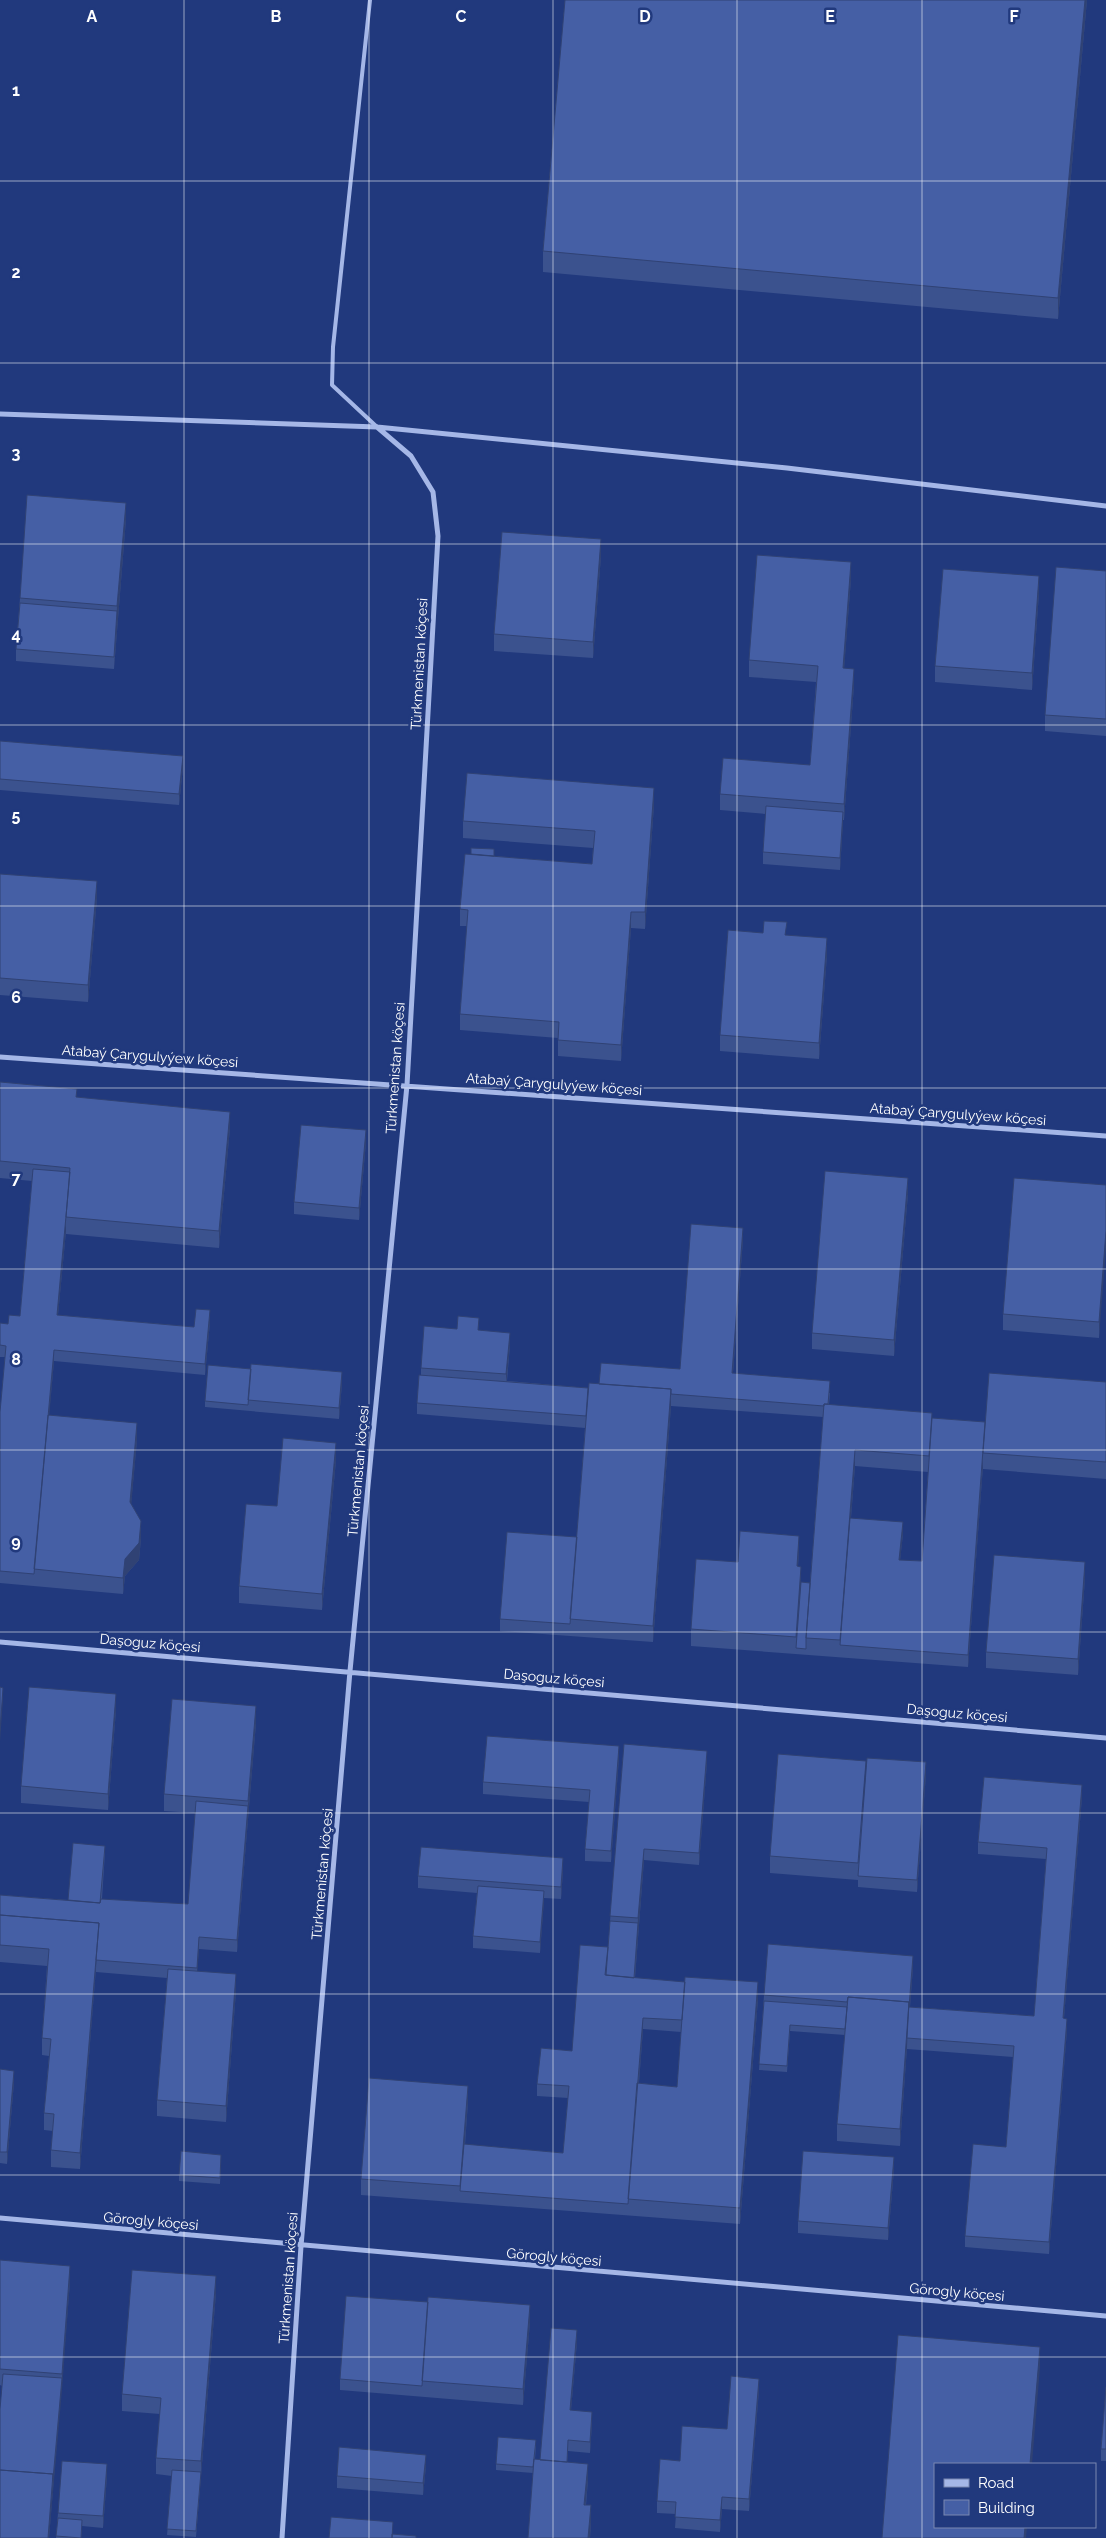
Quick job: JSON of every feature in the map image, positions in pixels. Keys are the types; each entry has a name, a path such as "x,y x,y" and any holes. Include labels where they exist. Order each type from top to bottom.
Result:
{"street":[{"path":"0,414 377,427 788,468 1106,506"},
{"name":"Türkmenistan köçesi","path":"282,2538 301,2246 350,1671 406,1085 438,536 433,492 411,456 377,427"},
{"name":"Atabaý Çarygulyýew köçesi","path":"0,1057 1106,1136"},
{"name":"Daşoguz köçesi","path":"0,1642 1106,1738"},
{"name":"Görogly köçesi","path":"0,2218 1106,2316"}],"lane":[{"path":"370,0 333,347 332,385 377,427"}],"building":[{"path":"565,0 1085,0 1058,298 543,251"},
{"path":"27,495 126,503 117,606 20,598"},
{"path":"502,532 601,539 593,642 494,634"},
{"path":"757,555 851,562 843,668 854,669 844,804 720,794 723,758 810,765 818,666 749,660"},
{"path":"1056,567 1106,571 1106,719 1045,715"},
{"path":"943,569 1039,576 1032,673 935,666"},
{"path":"20,603 117,611 114,657 16,649"},
{"path":"0,741 183,756 179,794 0,779"},
{"path":"467,773 654,788 645,912 631,912 621,1045 558,1040 559,1022 460,1014 468,910 460,909 465,854 592,864 595,831 463,821"},
{"path":"766,806 843,812 840,858 763,852"},
{"path":"471,848 494,849 494,856 471,854"},
{"path":"0,874 97,881 88,985 0,978"},
{"path":"764,921 787,922 785,935 827,938 819,1043 720,1035 728,930 763,933"},
{"path":"0,1082 77,1089 76,1097 230,1112 219,1231 66,1217 70,1168 0,1161"},
{"path":"301,1125 366,1130 359,1208 294,1202"},
{"path":"33,1169 70,1172 57,1315 194,1327 196,1309 210,1310 205,1364 54,1350 34,1574 0,1571 0,1412 6,1346 0,1345 0,1323 8,1324 9,1315 20,1316"},
{"path":"825,1171 908,1178 894,1340 812,1333"},
{"path":"1014,1178 1106,1185 1106,1231 1099,1322 1003,1314"},
{"path":"691,1224 743,1228 732,1373 830,1381 828,1404 824,1404 824,1406 671,1394 671,1389 599,1384 601,1363 680,1369"},
{"path":"458,1316 479,1318 478,1330 510,1333 506,1374 421,1368 424,1326 457,1329"},
{"path":"251,1364 342,1372 339,1408 248,1400"},
{"path":"208,1365 251,1369 248,1405 205,1401"},
{"path":"989,1373 1106,1382 1106,1462 983,1453"},
{"path":"419,1375 588,1388 586,1416 417,1403"},
{"path":"589,1383 671,1389 653,1626 570,1619"},
{"path":"824,1404 932,1413 929,1456 855,1450 840,1640 806,1638"},
{"path":"48,1415 137,1423 130,1502 141,1521 139,1543 125,1559 123,1578 34,1569"},
{"path":"932,1418 985,1422 968,1655 840,1645 850,1518 903,1522 899,1560 922,1561"},
{"path":"283,1438 336,1443 322,1594 239,1586 246,1504 277,1506"},
{"path":"740,1531 799,1536 797,1566 801,1567 796,1637 691,1629 696,1559 738,1562"},
{"path":"507,1532 577,1537 570,1624 500,1619"},
{"path":"994,1555 1085,1562 1078,1659 986,1652"},
{"path":"801,1582 810,1583 806,1649 796,1648"},
{"path":"0,1687 3,1688 0,1731"},
{"path":"29,1687 116,1694 108,1794 21,1786"},
{"path":"172,1699 256,1706 248,1801 164,1794"},
{"path":"487,1736 619,1746 611,1851 585,1849 590,1790 483,1782"},
{"path":"624,1744 707,1751 699,1853 644,1849 638,1918 610,1916"},
{"path":"778,1754 866,1761 858,1863 770,1856"},
{"path":"867,1758 926,1762 917,1880 858,1876"},
{"path":"984,1777 1082,1785 1063,2018 1067,2019 1049,2242 965,2236 973,2144 1006,2147 1014,2046 907,2038 909,2002 848,1997 847,2002 764,1995 768,1944 913,1956 909,2007 1034,2016 1047,1848 978,1842"},
{"path":"196,1801 248,1806 237,1940 199,1937 197,1968 96,1960 99,1923 0,1915 0,1895 100,1903 101,1899 188,1904"},
{"path":"73,1843 105,1846 100,1903 68,1900"},
{"path":"421,1847 563,1858 561,1887 418,1876"},
{"path":"478,1886 544,1891 540,1942 473,1936"},
{"path":"0,1915 99,1923 80,2153 51,2150 54,2114 44,2113 51,2039 42,2038 49,1949 0,1945"},
{"path":"610,1921 638,1923 634,1978 606,1975"},
{"path":"580,1945 608,1947 605,1975 685,1982 682,2020 643,2018 628,2204 460,2191 464,2144 563,2153 569,2086 537,2084 541,2048 572,2051"},
{"path":"168,1969 236,1974 226,2106 157,2100"},
{"path":"685,1977 758,1982 740,2208 628,2199 637,2083 677,2087"},
{"path":"848,1997 909,2002 900,2129 837,2124"},
{"path":"764,2001 847,2007 845,2029 790,2025 787,2066 759,2064"},
{"path":"0,2069 14,2071 7,2152 0,2152"},
{"path":"369,2078 468,2086 460,2186 361,2179"},
{"path":"181,2151 221,2155 220,2178 179,2175"},
{"path":"803,2151 894,2157 888,2228 798,2221"},
{"path":"0,2260 70,2266 62,2374 0,2369"},
{"path":"132,2270 216,2276 201,2461 156,2458 161,2398 122,2394"},
{"path":"346,2296 428,2302 422,2386 340,2379"},
{"path":"428,2297 530,2305 523,2389 422,2381"},
{"path":"551,2328 577,2330 570,2410 592,2412 590,2442 568,2440 567,2462 540,2460"},
{"path":"898,2335 1040,2347 1030,2463 934,2463 934,2528 1025,2528 1024,2538 882,2538"},
{"path":"3,2374 62,2378 53,2479 53,2474 0,2470 0,2409"},
{"path":"731,2376 759,2379 749,2499 722,2497 720,2520 675,2517 676,2502 657,2501 660,2459 680,2461 682,2426 727,2429"},
{"path":"1106,2387 1106,2449 1101,2449"},
{"path":"498,2437 536,2440 533,2467 496,2464"},
{"path":"339,2447 426,2455 423,2483 337,2476"},
{"path":"534,2459 588,2464 584,2505 591,2505 588,2538 528,2538"},
{"path":"62,2461 107,2464 103,2516 58,2513"},
{"path":"0,2470 53,2474 48,2538 0,2538"},
{"path":"172,2470 201,2472 196,2531 167,2529"},
{"path":"331,2517 393,2522 392,2538 329,2538"},
{"path":"58,2518 82,2520 81,2538 56,2536"},
{"path":"392,2534 416,2536 416,2538 392,2538"}]}
